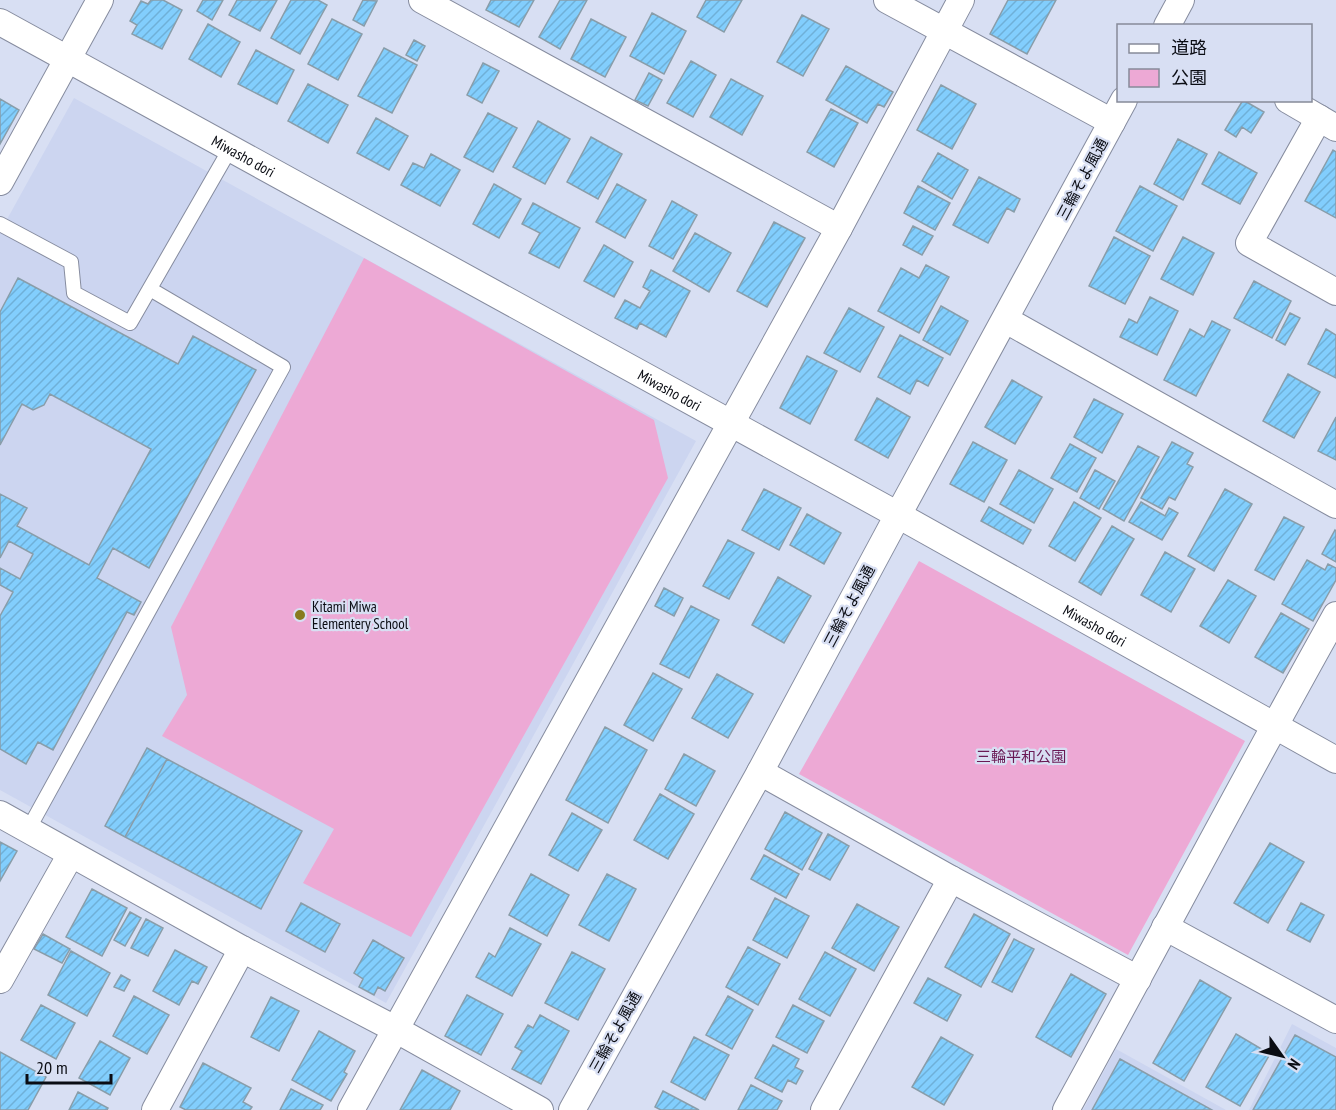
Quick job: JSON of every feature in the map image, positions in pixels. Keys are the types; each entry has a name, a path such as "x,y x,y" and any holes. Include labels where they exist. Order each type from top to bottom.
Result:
{"street":[{"path":"0,182 100,0"},
{"path":"422,0 839,228"},
{"path":"887,0 944,31 1118,111"},
{"path":"351,1110 839,228 961,0"},
{"path":"1168,24 1181,0"},
{"name":"Miwasho dori","path":"0,22 898,515 1336,760"},
{"path":"1291,102 1327,123 1249,243 1336,292"},
{"name":"三輪そよ風通","path":"572,1110 760,772 1118,111"},
{"path":"1006,320 1336,505"},
{"path":"1066,1110 1336,615"},
{"path":"760,772 951,879 1138,979"},
{"path":"0,814 242,949 395,1029 540,1110"},
{"path":"0,980 70,854"},
{"path":"824,1110 951,879"},
{"path":"1165,927 1336,1020"},
{"path":"155,1110 242,949"}],"lane":[{"path":"0,224 71,262 74,293 130,323 230,149"},
{"path":"28,830 284,367 150,289"}],"shaded area":[{"name":"Kitami Miwa Elementery School","path":"74,98 696,441 386,1003 0,790 0,232"},
{"path":"1292,1024 1336,1048 1336,1110 1249,1110"},
{"path":"1116,1049 1226,1110 1083,1110"}],"green space":[{"path":"364,258 654,420 668,478 411,937 303,883 334,829 162,736 187,695 171,627"},
{"name":"三輪平和公園","path":"919,561 1245,741 1128,955 799,774"}],"building":[{"path":"151,0 163,0 182,10 162,49 132,34 137,25 130,21 141,1 148,4"},
{"path":"203,0 223,0 212,20 197,11"},
{"path":"237,0 277,0 260,31 229,15"},
{"path":"291,0 318,0 327,5 300,54 271,38"},
{"path":"363,0 377,1 364,26 353,20"},
{"path":"491,0 534,0 519,27 486,10"},
{"path":"560,0 587,0 560,49 539,37"},
{"path":"706,0 742,0 724,32 697,17"},
{"path":"1008,0 1056,0 1027,54 990,34"},
{"path":"652,13 686,31 664,74 630,56"},
{"path":"802,15 829,29 803,76 777,62"},
{"path":"332,19 362,34 338,80 308,64"},
{"path":"591,19 626,37 605,77 571,59"},
{"path":"208,24 240,42 221,77 189,59"},
{"path":"414,40 425,46 417,61 406,55"},
{"path":"384,48 417,65 392,113 358,96"},
{"path":"256,50 294,70 277,104 238,84"},
{"path":"691,61 716,75 693,117 667,103"},
{"path":"483,63 499,71 482,103 467,95"},
{"path":"846,66 893,92 884,107 878,104 867,123 826,100"},
{"path":"649,73 662,80 648,106 635,100"},
{"path":"731,79 763,96 742,135 710,117"},
{"path":"308,84 348,105 328,143 288,121"},
{"path":"941,85 976,104 952,149 917,130"},
{"path":"0,99 19,110 0,144"},
{"path":"1242,102 1246,102 1264,112 1251,133 1242,127 1236,137 1225,130"},
{"path":"831,109 858,123 834,167 807,152"},
{"path":"488,113 517,128 493,172 464,157"},
{"path":"376,118 408,136 389,170 357,153"},
{"path":"538,121 570,139 545,184 513,167"},
{"path":"591,137 622,154 598,199 567,182"},
{"path":"1178,139 1207,154 1183,200 1154,184"},
{"path":"1333,150 1336,152 1336,218 1305,201"},
{"path":"1219,152 1257,173 1240,204 1202,184"},
{"path":"938,153 968,170 952,199 922,181"},
{"path":"431,154 460,170 440,206 401,185 413,163 424,168"},
{"path":"979,177 1020,199 1014,212 1007,208 988,243 953,225"},
{"path":"494,184 521,199 499,238 473,224"},
{"path":"617,184 646,200 625,238 596,222"},
{"path":"918,186 950,203 935,230 904,213"},
{"path":"1140,186 1177,206 1153,251 1116,231"},
{"path":"672,201 697,215 673,259 649,246"},
{"path":"533,203 580,228 559,268 529,253 540,233 522,224"},
{"path":"774,222 805,238 767,307 737,291"},
{"path":"913,226 933,236 922,255 903,245"},
{"path":"695,233 731,253 709,292 673,271"},
{"path":"1114,237 1150,256 1125,304 1089,286"},
{"path":"1183,237 1214,253 1193,295 1161,279"},
{"path":"604,245 633,262 614,297 584,281"},
{"path":"926,265 949,277 919,333 878,311 901,268 919,278"},
{"path":"651,270 690,291 666,337 640,323 637,329 615,318 625,300 640,308 650,291 643,287"},
{"path":"18,278 178,364 193,336 256,370 149,568 113,548 97,578 141,602 134,615 127,612 53,750 38,742 26,764 0,749 0,616 13,592 0,585 0,568 20,579 33,554 9,541 0,558 0,494 27,508 17,526 89,565 151,449 50,394 44,405 33,410 22,404 0,445 0,312"},
{"path":"1254,281 1291,301 1272,338 1234,318"},
{"path":"1150,297 1178,311 1157,355 1120,337 1129,319 1137,323"},
{"path":"941,306 968,321 950,355 923,340"},
{"path":"849,308 884,327 860,372 824,353"},
{"path":"1290,313 1300,318 1285,345 1276,340"},
{"path":"1212,321 1230,330 1196,396 1164,380 1190,329 1204,337"},
{"path":"1326,329 1336,335 1336,378 1308,364"},
{"path":"900,335 943,358 928,386 917,380 910,394 878,377"},
{"path":"807,356 837,371 810,424 780,408"},
{"path":"1288,374 1320,392 1294,438 1263,421"},
{"path":"1012,380 1042,397 1015,444 985,427"},
{"path":"877,398 910,417 888,458 855,440"},
{"path":"1094,399 1123,414 1102,453 1074,437"},
{"path":"1336,417 1336,460 1318,451"},
{"path":"973,442 1007,460 984,502 950,484"},
{"path":"1172,442 1193,453 1187,464 1193,467 1175,500 1169,497 1162,509 1141,498"},
{"path":"1070,444 1096,458 1077,492 1051,478"},
{"path":"1138,446 1159,457 1124,521 1103,509"},
{"path":"1019,470 1053,489 1034,523 1000,504"},
{"path":"1095,470 1115,481 1099,509 1080,498"},
{"path":"764,489 801,508 779,550 742,530"},
{"path":"1225,489 1252,504 1214,571 1188,556"},
{"path":"1074,502 1101,518 1075,561 1049,546"},
{"path":"1141,502 1165,516 1169,508 1178,513 1162,540 1129,522"},
{"path":"989,507 1031,530 1023,544 981,521"},
{"path":"807,514 841,533 824,564 790,545"},
{"path":"1284,517 1304,527 1274,580 1255,570"},
{"path":"1112,526 1134,539 1101,595 1079,582"},
{"path":"1336,531 1336,562 1322,554"},
{"path":"728,540 754,553 729,599 703,586"},
{"path":"1165,552 1195,569 1171,612 1141,595"},
{"path":"1307,560 1325,570 1328,564 1336,568 1336,580 1313,621 1282,604"},
{"path":"778,577 811,596 784,643 752,625"},
{"path":"1228,580 1256,596 1229,643 1200,626"},
{"path":"664,588 683,598 674,616 655,606"},
{"path":"691,606 719,620 689,678 660,664"},
{"path":"1281,613 1309,629 1283,673 1255,657"},
{"path":"653,673 682,689 653,741 624,725"},
{"path":"717,674 753,694 728,738 692,718"},
{"path":"605,727 647,750 608,823 566,800"},
{"path":"147,748 167,759 125,837 105,826"},
{"path":"684,754 715,771 696,806 665,789"},
{"path":"167,759 302,831 261,909 125,837"},
{"path":"660,794 694,814 668,859 634,840"},
{"path":"785,812 822,833 802,870 765,849"},
{"path":"572,813 602,830 578,871 549,855"},
{"path":"828,834 849,846 830,880 809,869"},
{"path":"0,842 17,851 0,881"},
{"path":"1270,843 1304,862 1268,923 1234,903"},
{"path":"764,855 799,874 786,898 751,879"},
{"path":"531,874 569,895 547,936 509,915"},
{"path":"607,874 636,889 609,941 579,925"},
{"path":"92,889 127,908 102,956 66,937"},
{"path":"775,898 809,916 787,958 753,940"},
{"path":"301,903 340,924 325,952 286,931"},
{"path":"1301,903 1324,915 1310,942 1287,930"},
{"path":"857,904 899,927 874,971 832,948"},
{"path":"130,912 141,918 125,946 114,940"},
{"path":"974,914 1010,934 981,987 945,967"},
{"path":"146,919 163,928 148,956 131,948"},
{"path":"510,928 541,944 512,996 476,977 489,953 495,957"},
{"path":"43,934 70,949 62,963 34,949"},
{"path":"1014,939 1034,949 1012,992 992,982"},
{"path":"373,940 404,958 385,991 378,987 374,995 359,987 363,979 354,973"},
{"path":"748,947 780,964 758,1005 726,987"},
{"path":"175,950 207,967 198,984 192,981 179,1005 153,991"},
{"path":"71,951 110,973 87,1016 48,995"},
{"path":"572,952 605,969 578,1020 545,1003"},
{"path":"825,952 856,969 830,1016 799,999"},
{"path":"1071,974 1106,994 1071,1057 1036,1037"},
{"path":"121,975 130,980 124,991 114,987"},
{"path":"928,978 961,995 947,1021 914,1003"},
{"path":"1200,980 1231,998 1184,1081 1153,1063"},
{"path":"467,995 503,1014 481,1055 445,1036"},
{"path":"134,996 169,1015 147,1054 113,1036"},
{"path":"728,996 753,1010 732,1049 706,1035"},
{"path":"271,997 299,1011 279,1051 251,1037"},
{"path":"41,1005 75,1023 56,1059 21,1040"},
{"path":"793,1005 824,1021 807,1053 776,1037"},
{"path":"540,1015 569,1031 541,1084 512,1069 522,1051 515,1047 528,1025 533,1028"},
{"path":"319,1031 355,1051 344,1072 347,1074 331,1101 292,1080"},
{"path":"1236,1034 1270,1054 1240,1106 1206,1087"},
{"path":"1295,1035 1336,1057 1336,1110 1253,1110"},
{"path":"694,1037 729,1055 705,1100 671,1082"},
{"path":"941,1037 973,1055 944,1105 912,1087"},
{"path":"100,1041 130,1058 110,1095 79,1078"},
{"path":"773,1045 799,1059 795,1067 803,1071 796,1084 788,1080 782,1092 755,1078"},
{"path":"0,1052 46,1077 28,1110 0,1110"},
{"path":"1120,1059 1212,1110 1092,1110"},
{"path":"203,1063 251,1088 243,1102 252,1107 250,1110 186,1110 180,1107"},
{"path":"422,1070 460,1091 450,1110 400,1110"},
{"path":"751,1085 782,1101 777,1110 738,1110"},
{"path":"291,1089 323,1105 320,1110 280,1110"},
{"path":"663,1091 699,1110 661,1110 655,1107"},
{"path":"78,1092 108,1108 107,1110 69,1110"}],"place":[{"name":"Kitami Miwa Elementery School","path":"300,615"}]}
